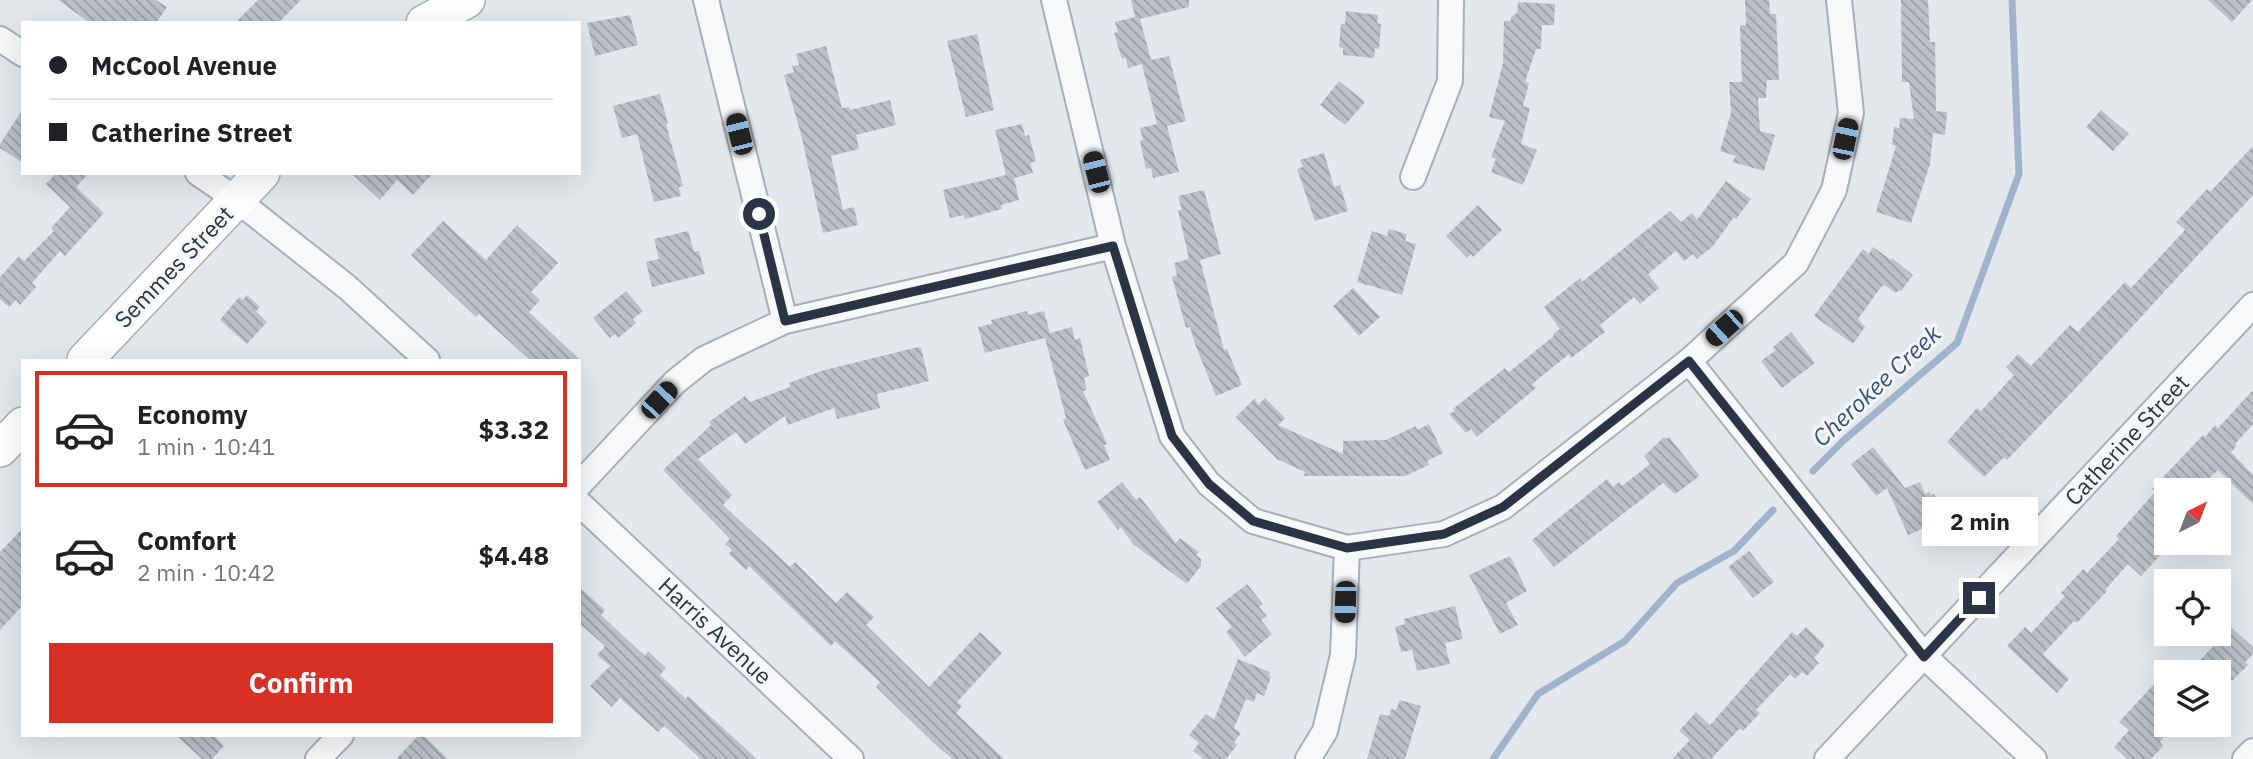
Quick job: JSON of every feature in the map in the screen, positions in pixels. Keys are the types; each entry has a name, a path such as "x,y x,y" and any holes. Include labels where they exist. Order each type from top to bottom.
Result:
{"main road":[{"path":"428,21 467,0"},
{"name":"Semmes Street","path":"86,359 260,175"},
{"path":"0,449 21,427"}],"street":[{"path":"706,0 785,321"},
{"path":"1054,0 1113,246 1172,436 1209,484 1253,521 1347,548 1444,534 1503,507 1689,361 1796,263 1834,190 1850,113 1839,0"},
{"path":"1413,177 1450,81 1451,0"},
{"path":"0,39 21,53"},
{"path":"201,175 347,286 426,359"},
{"path":"581,483 675,382 704,359 785,321 1113,246"},
{"name":"Catherine Street","path":"1827,759 2253,305"},
{"path":"1689,361 1924,657 2034,759"},
{"name":"Harris Avenue","path":"581,505 851,759"},
{"path":"1308,759 1325,731 1343,655 1347,548"},
{"path":"318,759 339,737"},
{"path":"2245,759 2253,751"}],"building":[{"path":"58,0 156,0 167,7 157,21 87,21"},
{"path":"258,0 301,0 280,21 237,21"},
{"path":"1131,0 1189,0 1189,7 1140,19 1151,60 1169,56 1186,121 1167,126 1179,172 1153,178 1151,168 1146,169 1140,141 1143,140 1140,128 1157,124 1142,64 1128,68 1126,58 1122,59 1114,33 1118,32 1115,22 1135,17"},
{"path":"1745,0 1769,0 1770,14 1776,14 1779,80 1767,80 1766,98 1758,98 1760,131 1775,135 1764,171 1732,162 1736,156 1720,151 1731,113 1729,82 1742,82 1740,25 1746,25"},
{"path":"1901,0 1928,0 1930,42 1935,42 1936,111 1947,112 1945,135 1933,133 1930,164 1911,223 1876,212 1896,146 1892,145 1894,127 1899,128 1900,118 1914,119 1909,82 1902,82"},
{"path":"2208,0 2252,0 2232,22"},
{"path":"1518,2 1555,4 1554,25 1542,25 1541,49 1536,49 1525,82 1529,83 1523,106 1530,108 1521,144 1537,150 1523,185 1491,172 1496,159 1491,157 1505,121 1489,117 1503,63 1504,21 1511,21 1511,17 1517,13"},
{"path":"1346,11 1378,15 1377,23 1381,24 1379,49 1375,48 1374,58 1343,55 1343,48 1339,47 1341,24 1345,24"},
{"path":"630,15 638,45 595,56 587,23"},
{"path":"977,34 994,110 966,117 947,41"},
{"path":"826,46 842,108 849,107 850,110 890,100 896,125 856,135 859,149 831,156 843,210 854,207 858,225 823,233 801,134 784,75 794,72 792,66 799,65 796,54"},
{"path":"1339,81 1365,102 1345,125 1320,105"},
{"path":"660,94 683,186 679,187 681,196 654,202 637,134 622,138 613,106"},
{"path":"2101,110 2129,134 2113,151 2086,127"},
{"path":"21,112 21,162 0,148"},
{"path":"1022,124 1025,136 1029,135 1036,161 1030,163 1033,173 1014,178 1019,200 1001,205 1002,209 965,219 964,215 950,218 943,190 1006,175 995,130"},
{"path":"2253,146 2253,195 2075,389 2007,460 2004,457 1984,477 1947,442 1977,408 1981,411 2014,375 2006,367 2018,354 2031,366 2070,325 2078,332 2125,282 2131,288 2185,230 2176,222 2207,189 2210,192"},
{"path":"1324,153 1334,187 1340,185 1348,211 1315,221 1297,169 1303,167 1300,160"},
{"path":"54,175 87,175 76,187 104,213 65,256 60,251 32,283 36,287 20,305 16,300 9,307 0,299 0,277 19,256 24,261 54,231 51,228 70,207 46,184"},
{"path":"353,175 431,175 413,195 397,180 380,200"},
{"path":"1726,181 1751,199 1713,246 1697,259 1693,254 1684,261 1676,251 1648,274 1659,288 1640,304 1634,297 1600,325 1605,332 1571,358 1569,354 1532,384 1536,388 1477,437 1471,429 1466,433 1449,414 1455,411 1453,409 1505,368 1509,372 1560,329 1544,307 1580,278 1582,282 1670,211 1681,222 1692,213 1697,220"},
{"path":"1204,190 1221,254 1200,260 1224,350 1227,349 1242,385 1216,396 1190,327 1186,328 1172,277 1177,275 1174,263 1189,259 1178,210 1182,210 1178,196"},
{"path":"1478,205 1502,230 1473,257 1471,254 1467,258 1446,236"},
{"path":"443,221 486,260 517,225 558,263 531,292 540,300 529,312 579,359 529,359 479,314 476,317 411,255"},
{"path":"1389,229 1407,234 1405,241 1416,244 1402,295 1357,282 1372,231 1387,236"},
{"path":"688,231 694,252 699,251 705,274 652,287 646,262 659,259 654,239"},
{"path":"1873,247 1913,275 1901,291 1896,293 1884,285 1881,287 1858,319 1865,327 1853,344 1814,316 1863,249 1869,254"},
{"path":"1353,288 1380,317 1359,336 1333,306"},
{"path":"626,291 643,311 633,319 636,323 618,338 615,334 610,338 593,318"},
{"path":"247,295 260,307 256,311 267,322 247,344 220,320 239,297 243,300"},
{"path":"1027,311 1028,315 1044,311 1050,333 1072,327 1075,340 1080,338 1089,376 1084,378 1087,390 1083,391 1107,444 1104,445 1110,460 1085,470 1063,420 1066,418 1045,338 985,353 978,327 992,324 991,320"},
{"path":"1791,332 1815,363 1782,388 1761,361 1776,350 1773,347"},
{"path":"921,348 929,381 877,394 880,408 837,419 834,408 788,425 785,416 745,444 736,432 698,459 732,495 723,505 790,567 795,562 836,603 847,592 874,617 866,625 929,687 980,632 1002,653 957,702 962,706 956,713 1004,759 953,759 940,749 876,687 880,682 835,641 831,646 749,566 746,570 729,554 732,550 725,544 730,539 663,470 711,425 709,422 745,396 750,402 790,387 789,383 821,371"},
{"path":"2253,390 2253,424 2231,452 2253,475 2253,504 2231,483 2231,478 2226,478 2218,470 2210,478 2162,478 2203,435 2205,437 2215,425 2218,428"},
{"path":"1255,398 1258,405 1265,398 1285,418 1278,425 1343,454 1343,441 1386,440 1416,426 1417,430 1429,424 1443,453 1427,461 1429,465 1405,476 1304,476 1305,472 1277,459 1236,417"},
{"path":"1664,437 1669,437 1699,475 1697,478 1675,494 1663,483 1554,567 1532,540 1607,479 1613,487 1619,482 1622,486 1650,464 1644,456"},
{"path":"1873,447 1905,488 1920,482 1925,494 1934,494 1945,519 1908,535 1887,488 1876,496 1851,464"},
{"path":"1122,482 1136,500 1140,497 1176,543 1180,538 1199,552 1196,555 1201,559 1201,566 1187,584 1133,544 1121,527 1118,530 1097,502"},
{"path":"2154,493 2154,555 2160,555 2141,576 2128,564 2077,623 2074,621 2043,654 2069,679 2057,693 2007,646 2025,627 2031,633 2065,596 2061,593 2083,569 2087,573 2119,539 2116,536"},
{"path":"21,530 21,607 0,630 0,552"},
{"path":"1749,551 1774,582 1753,598 1728,567"},
{"path":"1510,556 1527,591 1506,603 1518,625 1500,634 1469,575"},
{"path":"1247,584 1263,604 1259,607 1267,616 1261,620 1272,634 1245,657 1226,632 1232,627 1216,608"},
{"path":"581,589 605,610 601,615 645,656 648,651 666,668 660,675 686,699 688,696 757,759 701,759 664,726 658,732 620,698 612,707 590,686 610,666 597,655 605,646 581,625"},
{"path":"1455,606 1463,639 1445,643 1450,664 1417,671 1412,650 1401,652 1395,627 1405,624 1404,619"},
{"path":"1806,627 1825,645 1814,658 1819,663 1807,676 1802,672 1795,679 1790,674 1756,710 1760,713 1743,731 1740,728 1711,759 1672,759 1690,740 1679,731 1696,712 1710,725 1792,632 1797,636"},
{"path":"2231,627 2253,647 2253,654 2245,662 2248,665 2232,681 2231,660 2200,660 2213,646 2231,646"},
{"path":"1238,659 1270,672 1271,677 1264,696 1257,693 1254,702 1246,699 1234,728 1241,733 1234,742 1237,745 1226,759 1204,759 1193,751 1199,743 1189,735 1206,714 1214,720"},
{"path":"2154,684 2154,737 2164,737 2160,742 2163,746 2151,759 2127,759 2114,747 2129,730 2119,722"},
{"path":"1400,700 1421,706 1405,759 1367,759 1380,714 1389,716 1391,709 1396,710"},
{"path":"178,737 215,737 224,746 212,759 202,759"},
{"path":"417,737 425,737 448,759 396,759"}],"waterway":[{"name":"Cherokee Creek","path":"1813,471 1843,441 1957,343 2019,174 2012,0"},
{"name":"Cherokee Creek","path":"1493,759 1538,694 1625,641 1677,583 1734,551 1773,510"}],"route":[{"path":"759,214 785,321 1113,246 1172,436 1209,484 1253,521 1347,548 1444,534 1503,507 1689,361 1924,657 1979,598"}]}
